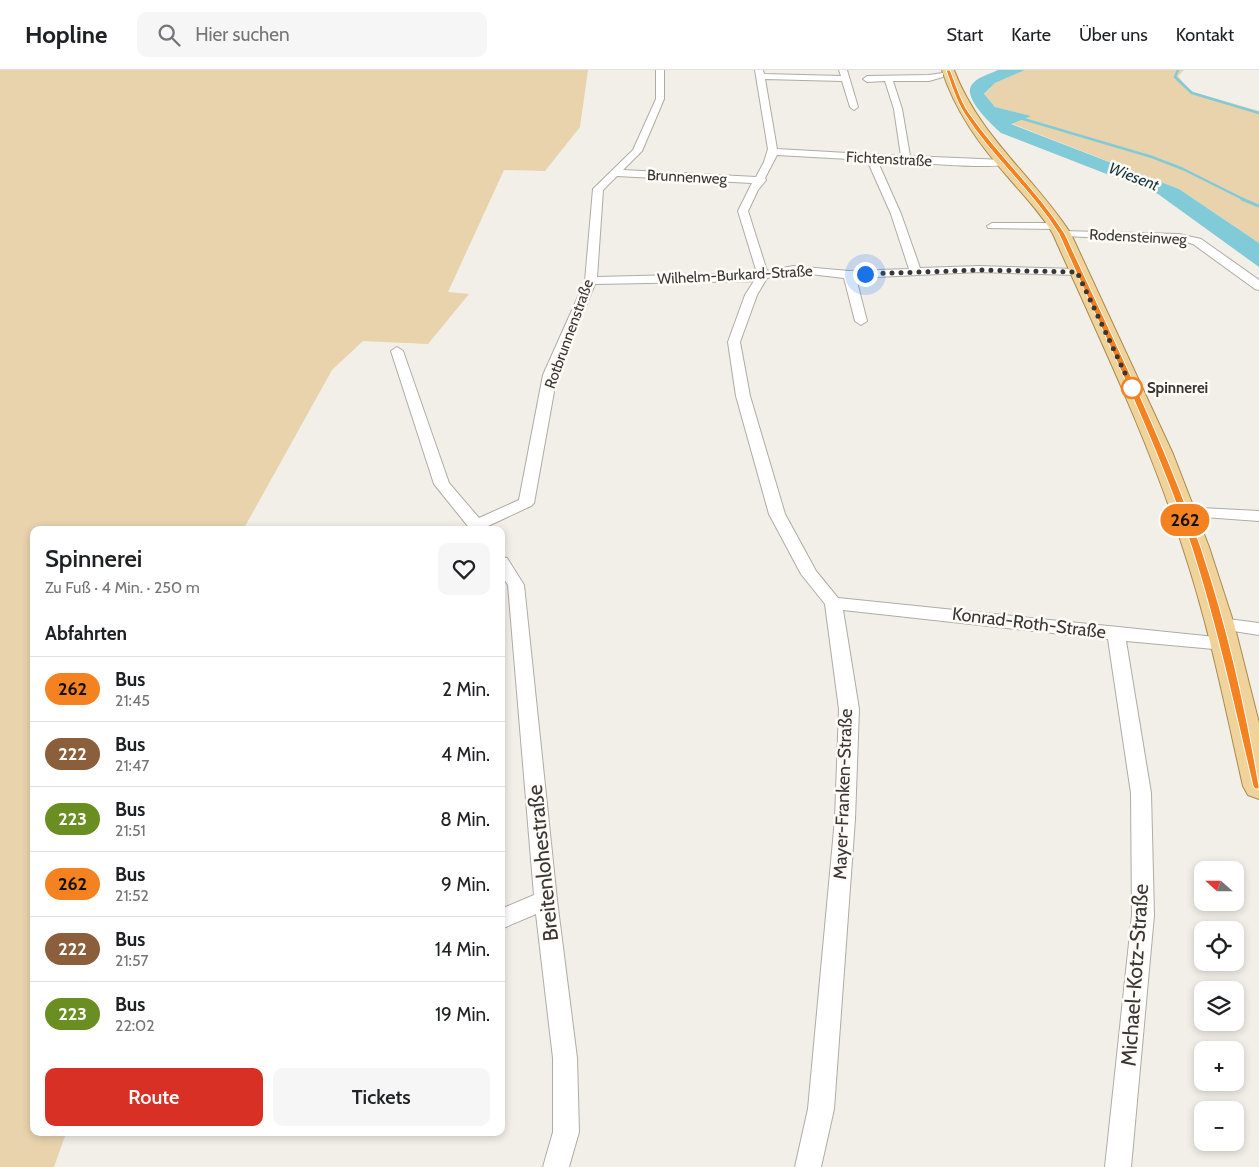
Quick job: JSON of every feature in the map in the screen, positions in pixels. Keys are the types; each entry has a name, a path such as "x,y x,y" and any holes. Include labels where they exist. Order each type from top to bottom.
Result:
{"main road":[{"path":"943,74 965,111 1004,163 1033,195 1059,230 1143,413 1161,454 1196,548 1222,634 1259,786"}],"street":[{"name":"Rotbrunnenstraße","path":"483,526 526,502 550,375 591,281 598,189 637,151 660,99 660,70"},
{"path":"843,70 854,107"},
{"path":"833,603 809,574 777,514 743,396 734,342 751,295 763,275 744,211 746,201 761,180 773,152 760,73 846,80"},
{"path":"867,79 929,78 943,74"},
{"path":"888,78 898,110 906,160"},
{"name":"Fichtenstraße","path":"773,152 906,160 1004,163"},
{"path":"871,158 896,214 916,272"},
{"name":"Brunnenweg","path":"613,173 761,180"},
{"name":"Rodensteinweg","path":"992,226 1180,237 1197,241 1259,286"},
{"name":"Wilhelm-Burkard-Straße","path":"591,281 754,277 792,270 848,274 979,270 1077,272"},
{"path":"848,274 861,321"},
{"path":"397,351 442,484 477,526"},
{"path":"1182,512 1259,516"},
{"name":"Breitenlohestraße","path":"505,568 516,585 546,900 565,1058 566,1132 556,1167"},
{"name":"Konrad-Roth-Straße","path":"833,603 945,612 1116,635 1222,634 1259,629"},
{"name":"Mayer-Franken-Straße","path":"808,1167 821,1109 845,819 849,709 833,603"},
{"name":"Michael-Kotz-Straße","path":"1116,635 1141,792 1143,915 1118,1167"},
{"path":"505,917 546,900"}],"shaded area":[{"path":"0,70 588,70 580,127 545,171 504,170 448,292 469,294 428,344 363,341 332,370 245,526 30,526 30,1136 65,1136 54,1167 0,1167"},
{"path":"1025,70 1184,70 1178,76 1190,91 1259,111 1259,243 1179,189 1010,123 1030,116 995,107 984,95 995,83"}],"water":[{"path":"998,70 1025,70 995,83 984,94 995,107 1031,116 1011,124 1179,189 1259,243 1259,267 1158,194 1001,133 980,111 971,98 970,91 971,86 976,80"}],"waterway":[{"path":"1178,70 1175,77 1192,93 1259,113"},
{"name":"Wiesent","path":"1020,118 1152,157 1183,169 1245,200"},
{"name":"Wiesent","path":"1242,199 1259,206"}],"bus line":[{"name":"262","path":"948,70 965,111 1004,163 1052,218 1062,234 1071,252 1077,272 1116,352 1161,454 1196,548 1220,624 1259,786"}],"place":[{"name":"Spinnerei","path":"1132,388"}],"route":[{"path":"865,274 979,270 1077,272 1132,388"}]}
